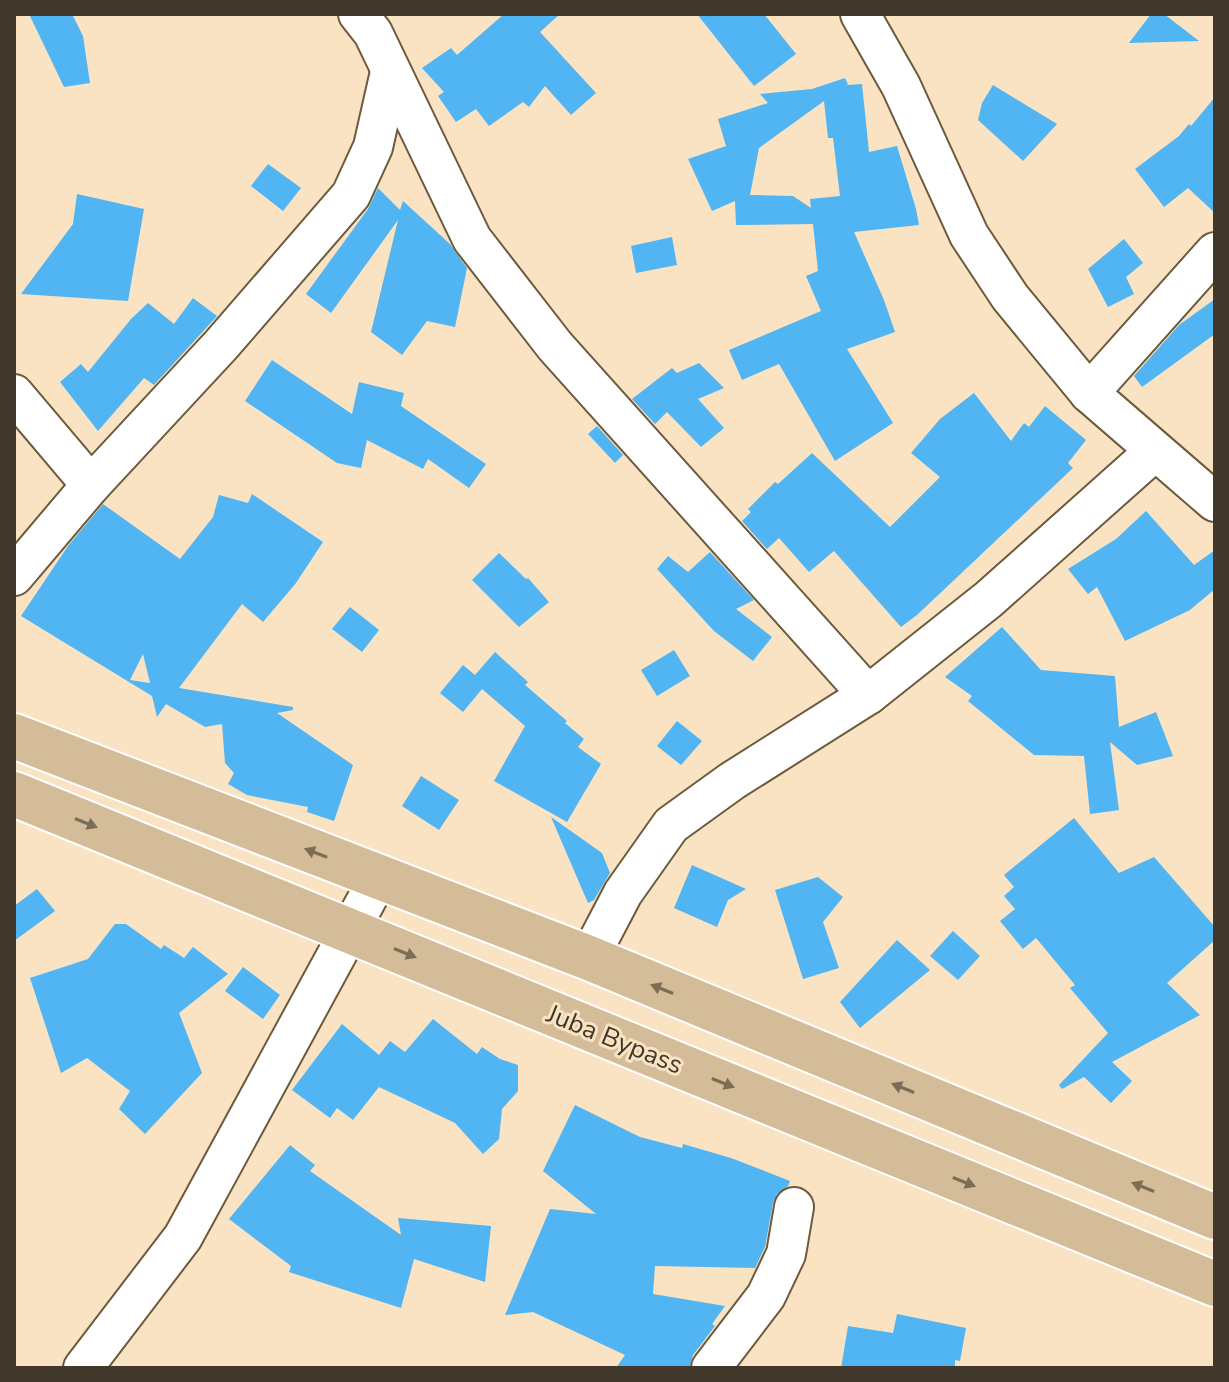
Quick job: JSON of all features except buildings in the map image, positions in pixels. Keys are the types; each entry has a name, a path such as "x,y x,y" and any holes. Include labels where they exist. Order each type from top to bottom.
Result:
{"main road":[{"path":"14,736 589,958 1215,1217"},
{"name":"Juba Bypass","path":"14,794 1215,1284"}],"street":[{"path":"358,14 373,33 472,239 555,346 868,695"},
{"path":"860,14 901,86 969,235 1010,297 1089,393 1215,502"},
{"path":"14,576 91,485 221,345 351,195 373,147 390,72"},
{"path":"1089,393 1215,252"},
{"path":"14,394 91,485"},
{"path":"589,958 623,893 671,825 732,781 868,695 989,599 1155,451"},
{"path":"83,1368 183,1237 379,877"},
{"path":"711,1368 766,1296 786,1254 794,1207"}]}
